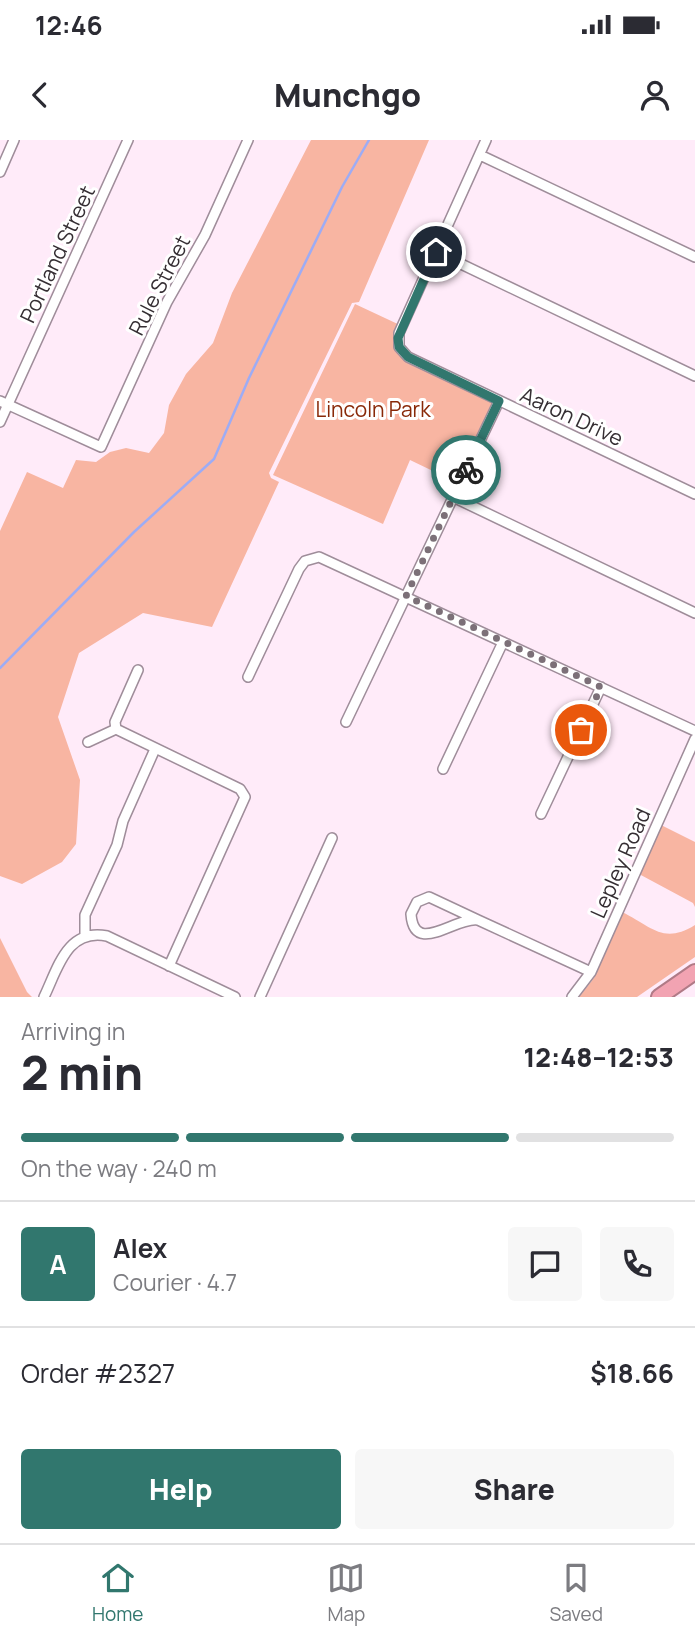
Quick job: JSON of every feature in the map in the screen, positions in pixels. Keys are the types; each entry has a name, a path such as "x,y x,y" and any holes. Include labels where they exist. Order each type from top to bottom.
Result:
{"highway":[{"path":"659,997 695,972"}],"street":[{"path":"0,172 14,140"},
{"name":"Portland Street","path":"0,422 4,403 128,140"},
{"name":"Rule Street","path":"4,403 101,447 167,302 205,235 248,140"},
{"path":"486,140 436,252 695,376"},
{"path":"480,155 695,257"},
{"name":"Aaron Drive","path":"436,252 399,333 399,347 408,357 695,494"},
{"path":"346,722 499,401"},
{"path":"453,497 695,613"},
{"path":"248,677 299,569 312,558 324,559 695,731"},
{"path":"443,769 503,642"},
{"path":"116,729 115,722 138,670"},
{"path":"541,814 601,687"},
{"path":"88,742 116,729"},
{"path":"116,729 243,792 244,802 169,966"},
{"name":"Lepley Road","path":"572,997 592,972 695,739"},
{"path":"85,936 85,915 117,845 122,821 155,749"},
{"path":"260,997 332,838"},
{"path":"478,920 465,919 430,935 414,926 411,914 417,902 434,897 592,972"},
{"path":"44,997 68,947 85,936 107,936 234,997"}],"green space":[{"path":"311,140 429,140 359,302 352,303 269,473 271,478 279,482 212,627 143,613 79,653 58,717 80,780 76,844 62,862 22,884 0,876 0,531 27,472 63,488 76,460 96,462 110,452 126,448 149,453 164,433 169,405 186,374 213,343 232,293"},
{"name":"Lincoln Park","path":"355,304 402,326 402,352 499,401 460,484 410,460 383,524 273,475"},
{"path":"661,825 695,842 695,907 693,903 639,874"},
{"path":"622,912 649,928 665,933 684,931 695,925 695,957 637,997 579,997 594,978"},
{"path":"0,938 27,992 32,997 0,997"}],"waterway":[{"path":"0,668 134,532 214,459 249,378 342,187 369,140"}],"way so far":[{"path":"466,470 406,596 601,687 581,730"}],"route":[{"path":"436,252 399,333 399,347 408,357 499,401 466,470"}]}
